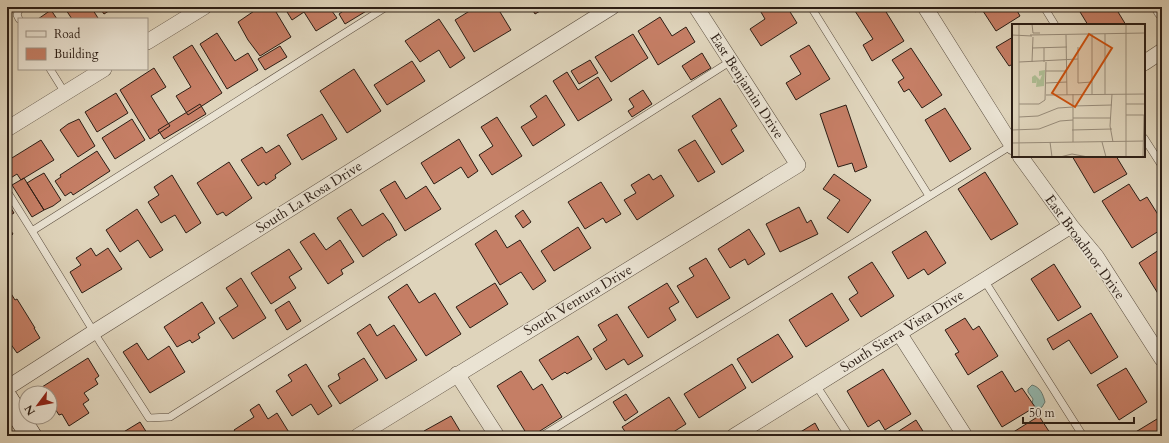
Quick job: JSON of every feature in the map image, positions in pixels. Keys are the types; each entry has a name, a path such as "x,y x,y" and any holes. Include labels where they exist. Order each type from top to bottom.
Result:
{"main road":[{"path":"7,398 31,436"}],"street":[{"path":"148,41 204,7"},
{"name":"South La Rosa Drive","path":"7,388 612,7"},
{"name":"East Benjamin Drive","path":"696,7 798,165"},
{"name":"East Broadmor Drive","path":"925,7 1012,145"},
{"path":"1159,7 1162,12"},
{"path":"1145,61 1162,51"},
{"path":"7,129 102,70"},
{"name":"East Broadmor Drive","path":"1020,157 1070,226 1096,256 1162,359"},
{"name":"South Ventura Drive","path":"358,436 798,165"},
{"name":"South Sierra Vista Drive","path":"734,436 1070,226"},
{"path":"899,333 965,436"},
{"path":"457,374 497,436"}],"lane":[{"path":"18,18 17,16 20,7"},
{"path":"32,232 386,7"},
{"path":"811,7 929,196"},
{"path":"1044,7 1054,24"},
{"path":"7,191 94,332 150,418 170,417 731,61"},
{"path":"51,70 65,93"},
{"path":"1145,140 1162,166"},
{"path":"542,436 929,196 1012,149"},
{"path":"984,280 1083,436"},
{"path":"816,385 849,436"}],"water":[{"path":"1032,385 1039,389 1045,402 1039,409 1032,403 1033,399 1028,392 1028,389"}],"building":[{"path":"64,7 91,7 98,18 71,18"},
{"path":"99,7 115,7 104,14"},
{"path":"260,7 273,7 291,37 260,56 248,40 238,22"},
{"path":"284,7 329,7 337,18 316,31 304,12 292,20"},
{"path":"349,7 373,7 345,24 339,14"},
{"path":"476,7 497,7 511,30 474,52 455,20"},
{"path":"531,7 547,7 535,14"},
{"path":"758,7 787,7 797,23 761,46 750,29 765,19"},
{"path":"861,7 883,7 904,41 872,61 863,45 873,39 855,11"},
{"path":"971,7 1015,7 1020,16 996,31 981,8 975,12"},
{"path":"1077,7 1115,7 1125,24 1087,24"},
{"path":"51,10 56,18 39,18"},
{"path":"660,17 672,36 686,27 695,42 658,65 638,31"},
{"path":"439,19 465,58 450,68 439,50 420,62 405,41"},
{"path":"217,33 235,61 248,53 258,70 227,89 200,44"},
{"path":"633,34 648,58 611,82 595,57"},
{"path":"1012,38 1012,64 1009,66 996,47"},
{"path":"192,45 222,93 188,115 176,96 191,87 173,57"},
{"path":"809,45 830,79 796,100 786,83 801,74 790,56"},
{"path":"280,46 287,57 265,70 258,59"},
{"path":"911,48 942,95 922,108 909,89 904,92 898,82 904,78 892,60"},
{"path":"702,53 711,68 691,80 682,66"},
{"path":"590,60 598,73 579,84 571,71"},
{"path":"412,61 425,81 387,105 374,85"},
{"path":"154,68 166,87 151,96 170,126 150,139 120,90"},
{"path":"354,69 381,111 347,133 320,91"},
{"path":"567,72 578,90 598,77 612,100 578,121 553,81"},
{"path":"643,90 652,104 632,117 628,111 634,107 629,99"},
{"path":"116,93 128,113 97,132 85,112"},
{"path":"546,95 565,125 533,146 521,127 537,117 530,106"},
{"path":"720,98 737,126 731,130 744,151 722,165 692,116"},
{"path":"200,104 206,114 164,139 158,130"},
{"path":"846,105 867,167 855,172 852,163 838,167 820,114"},
{"path":"945,108 971,149 950,162 925,120"},
{"path":"322,114 337,139 302,160 287,135"},
{"path":"497,117 522,156 492,175 479,155 493,146 481,127"},
{"path":"79,119 95,146 78,157 60,130"},
{"path":"132,119 145,140 115,159 102,138"},
{"path":"459,139 478,171 468,178 461,167 434,184 421,163"},
{"path":"41,140 54,160 21,180 17,174 9,179 7,177 7,161"},
{"path":"695,140 715,172 698,182 678,150"},
{"path":"279,145 291,164 275,175 276,178 266,185 264,182 258,186 241,160 262,147 266,153"},
{"path":"97,151 110,171 73,195 71,192 65,196 55,181 61,177 60,175"},
{"path":"1073,157 1117,157 1127,174 1094,193"},
{"path":"229,162 252,198 226,216 223,212 217,215 197,183"},
{"path":"985,172 1018,224 991,240 958,189"},
{"path":"44,173 61,200 44,210 27,183"},
{"path":"649,174 653,180 661,175 674,196 637,220 624,200 636,193 631,185"},
{"path":"834,174 871,200 848,233 827,218 840,200 823,189"},
{"path":"172,175 201,223 186,233 175,215 161,223 148,202 159,195 154,187"},
{"path":"24,178 44,210 32,217 12,185"},
{"path":"395,181 406,199 426,186 441,209 405,231 380,190"},
{"path":"601,182 621,214 606,223 603,218 585,229 568,202"},
{"path":"1129,184 1140,201 1147,197 1162,221 1162,229 1132,248 1102,201"},
{"path":"7,202 14,213 7,217"},
{"path":"799,207 807,223 811,220 818,234 780,252 766,224"},
{"path":"137,209 163,250 150,258 138,240 120,252 106,230"},
{"path":"351,209 362,226 383,213 397,235 363,257 337,218"},
{"path":"523,210 531,222 523,228 515,216"},
{"path":"7,225 13,234 7,239"},
{"path":"578,227 591,248 554,271 541,251"},
{"path":"749,229 765,254 748,265 745,259 730,268 718,249"},
{"path":"496,230 507,248 520,240 546,281 533,290 521,272 500,285 475,244"},
{"path":"926,231 946,263 928,275 924,269 908,279 892,252"},
{"path":"314,233 326,250 340,240 354,262 341,270 343,274 328,284 300,242"},
{"path":"91,248 96,256 108,248 122,269 82,293 70,272 81,265 76,258"},
{"path":"1162,248 1162,300 1139,263"},
{"path":"289,249 302,269 289,277 296,288 271,304 251,273"},
{"path":"706,258 730,298 697,318 677,286 694,276 689,268"},
{"path":"872,262 894,296 861,317 849,299 858,293 848,277"},
{"path":"1054,264 1081,307 1058,321 1031,279"},
{"path":"241,278 266,318 233,339 219,318 238,306 226,288"},
{"path":"495,283 508,304 470,328 456,307"},
{"path":"667,283 679,302 669,308 676,320 648,338 628,307"},
{"path":"407,284 419,303 435,293 461,334 426,356 388,297"},
{"path":"7,287 15,300 17,299 40,338 17,353 7,340"},
{"path":"832,293 849,320 806,347 789,320"},
{"path":"289,301 301,321 287,330 275,310"},
{"path":"202,302 215,323 198,334 200,338 192,343 190,340 177,347 164,327"},
{"path":"1091,313 1118,357 1091,374 1069,340 1053,350 1047,339"},
{"path":"617,314 643,356 628,365 624,359 606,370 593,349 607,340 598,325"},
{"path":"965,318 973,330 979,326 998,356 968,375 955,354 959,352 945,330"},
{"path":"370,324 377,336 394,325 417,360 386,379 357,333"},
{"path":"778,334 793,357 752,383 737,359"},
{"path":"578,336 592,359 567,374 565,372 552,380 539,360"},
{"path":"137,343 148,360 169,346 185,372 150,393 123,352"},
{"path":"88,358 99,376 95,379 98,384 84,393 89,400 83,404 89,413 69,426 62,414 59,415 58,413 58,385 45,385"},
{"path":"364,358 378,380 340,404 328,386 340,379 338,374"},
{"path":"306,364 332,406 318,415 311,404 292,416 276,391 292,381 288,375"},
{"path":"732,364 746,388 699,418 684,394"},
{"path":"1126,368 1147,402 1119,420 1097,385"},
{"path":"883,369 911,414 885,430 879,420 868,427 847,391"},
{"path":"521,371 533,390 542,384 562,417 532,436 528,436 497,386"},
{"path":"1002,371 1015,392 1022,388 1035,407 1002,427 977,386"},
{"path":"626,394 638,412 625,421 613,402"},
{"path":"669,397 686,424 667,436 628,436 622,427"},
{"path":"259,404 268,419 277,413 290,434 287,436 238,436 234,430 254,417 250,410"},
{"path":"451,416 463,436 427,436 424,431"},
{"path":"1039,416 1052,436 1007,436"},
{"path":"1157,419 1162,426 1162,436 1129,436"},
{"path":"916,420 926,436 891,436"},
{"path":"140,422 147,433 143,436 117,436"},
{"path":"815,423 822,436 794,436"}]}
